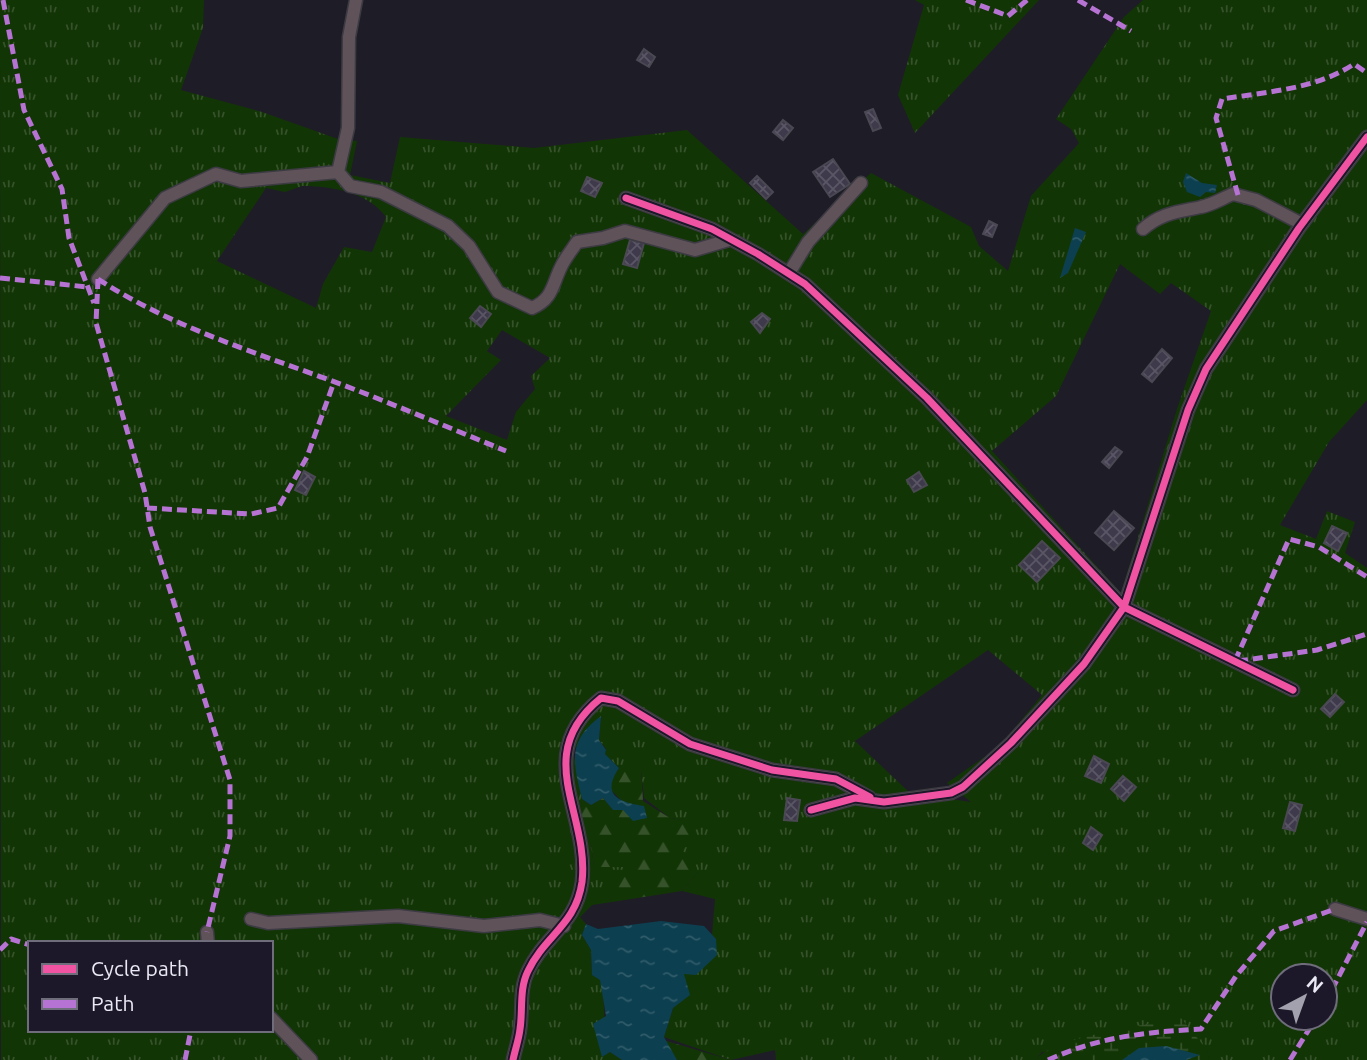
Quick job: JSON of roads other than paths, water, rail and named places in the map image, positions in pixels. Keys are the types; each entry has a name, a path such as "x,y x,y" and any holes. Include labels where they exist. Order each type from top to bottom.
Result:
{"street":[{"path":"338,172 348,128 349,37 356,0"},
{"path":"811,810 855,798 884,802 938,796 963,787 1011,743 1084,664 1124,607 1188,410 1206,369 1302,224 1367,137"},
{"path":"338,172 350,186 387,195 448,226 469,246 498,292 531,308 544,303 553,292 561,267 577,242 603,239 625,230 695,250 729,240"},
{"path":"98,279 165,198 216,174 241,181 338,172"},
{"path":"789,273 808,243 861,183"},
{"path":"1143,229 1156,218 1180,209 1203,207 1233,194 1256,200 1302,224"},
{"path":"626,198 712,229 789,273 824,300 928,398 1124,607 1293,690"},
{"path":"513,1060 527,972 544,946 564,926 577,906 582,880 579,832 566,789 566,763 571,735 587,708 601,698 618,701 690,744 772,770 836,779 873,800"},
{"path":"1335,909 1367,919"},
{"path":"251,919 268,923 398,916 484,926 540,920 564,926"},
{"path":"273,1020 310,1060"}],"water":[{"path":"1186,173 1202,183 1217,185 1215,193 1206,192 1200,197 1187,192 1183,182"},
{"path":"1075,228 1086,232 1068,273 1060,278"},
{"path":"601,716 599,740 606,750 605,754 619,768 614,777 612,791 620,799 644,806 647,818 633,821 623,810 613,810 603,798 591,805 582,799 576,774 575,753 582,734"},
{"path":"661,921 704,926 716,939 717,955 696,975 684,974 690,995 673,1008 664,1037 677,1060 622,1060 610,1052 602,1057 593,1024 606,1016 600,980 592,975 591,950 582,935 586,924 598,929"},
{"path":"1166,1046 1200,1055 1186,1060 1122,1060 1139,1048"}]}
